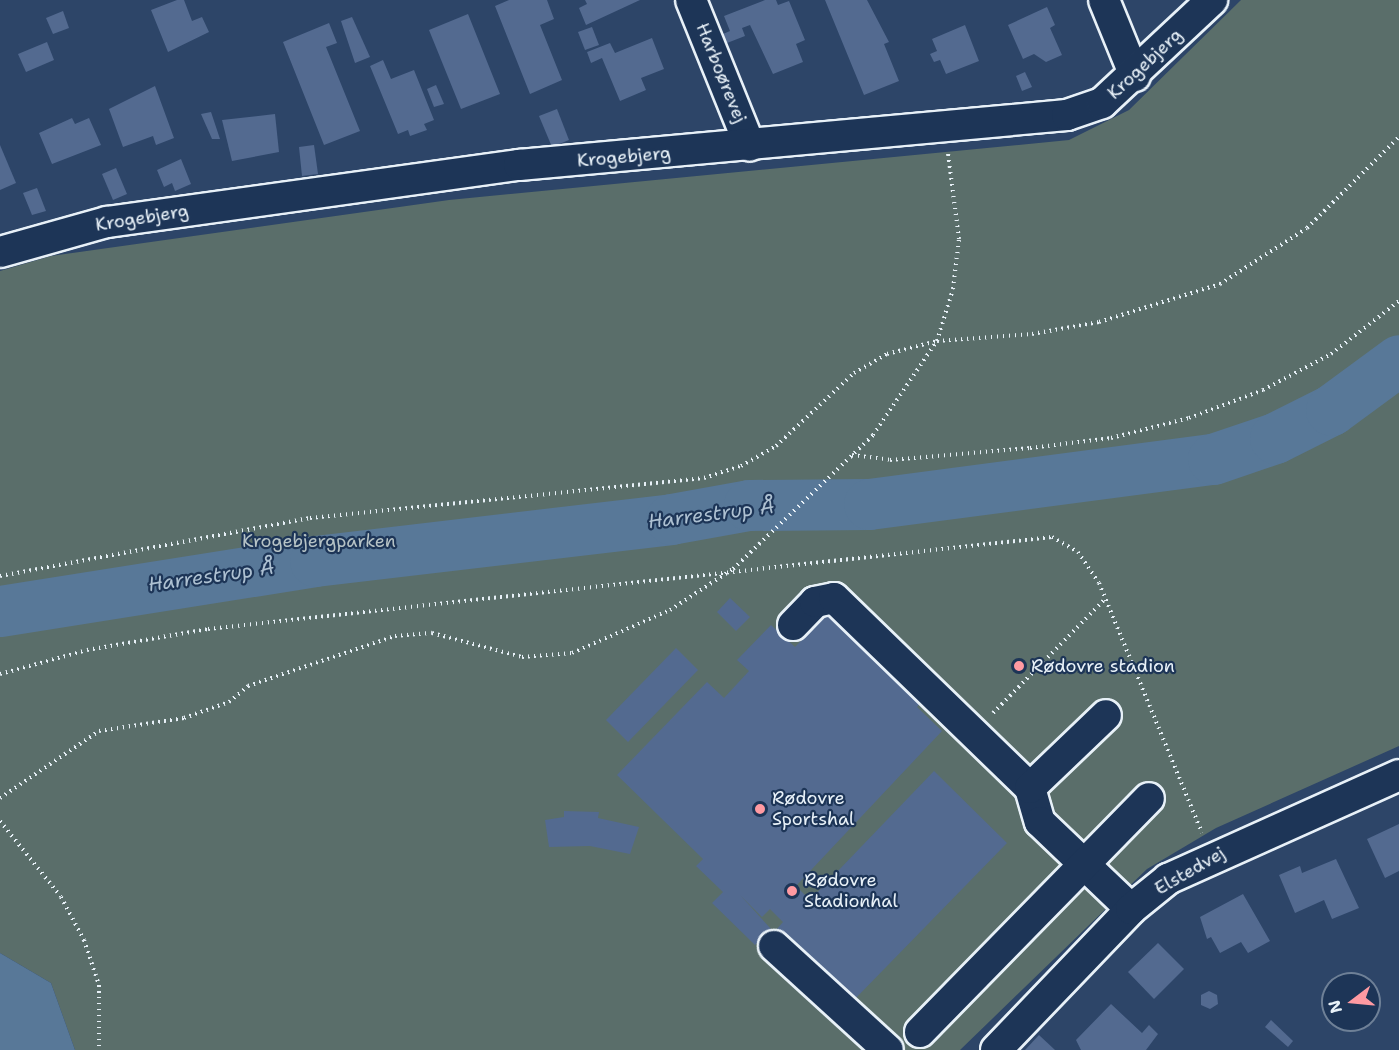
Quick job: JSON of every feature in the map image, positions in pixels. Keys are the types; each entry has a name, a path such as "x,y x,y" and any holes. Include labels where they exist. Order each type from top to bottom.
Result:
{"street":[{"name":"Harboørevej","path":"691,0 750,146"},
{"path":"1104,0 1135,76"},
{"name":"Krogebjerg","path":"0,252 107,222 519,165 750,146 1067,115 1102,103 1135,76 1212,0"},
{"path":"793,625 815,602 834,598 1030,788 1040,822 1131,909"},
{"path":"1030,788 1106,715"},
{"name":"Elstedvej","path":"996,1050 1131,909 1168,879 1211,856 1399,775"},
{"path":"920,1032 1149,798"},
{"path":"774,946 888,1050"}],"path":[{"path":"0,798 99,731 184,718 229,702 248,686 395,636 432,633 522,657 572,653 670,610 733,569 873,435 937,340 953,289 959,239 945,128"},
{"path":"0,576 310,518 704,478 741,466 776,446 854,374 888,354 937,340 1032,334 1099,322 1220,284 1307,228 1399,136"},
{"path":"852,455 890,460 1030,448 1111,438 1189,418 1263,390 1331,354 1399,301"},
{"path":"0,674 153,636 733,569 1052,537 1078,552 1105,599 1211,856"},
{"path":"974,733 1105,599"},
{"path":"0,821 61,897 84,940 99,985 99,1050"}],"green space":[{"name":"Krogebjergparken","path":"1241,0 1399,0 1399,746 1216,828 1147,869 960,1050 75,1050 51,983 0,953 0,271 51,256 449,200 1069,140 1129,110"}],"water":[{"path":"0,953 51,983 75,1050 0,1050"}],"building":[{"path":"177,0 184,0 192,21 202,17 209,32 168,52 151,10"},
{"path":"509,0 547,0 554,19 540,25 562,80 530,94 495,6"},
{"path":"585,0 640,0 586,25 579,8 587,4"},
{"path":"765,0 776,0 778,5 789,1 805,40 796,44 803,62 773,74 750,25 742,28 745,36 727,43 723,34 730,31 724,16"},
{"path":"825,0 867,0 889,42 884,44 899,81 864,95"},
{"path":"1047,7 1055,25 1050,28 1062,55 1046,62 1034,54 1023,59 1008,25"},
{"path":"63,11 69,28 53,34 46,18"},
{"path":"468,14 500,94 461,109 429,30"},
{"path":"352,17 370,57 355,63 341,21"},
{"path":"329,23 337,43 326,47 360,131 324,145 283,42"},
{"path":"965,25 979,61 946,74 940,60 934,62 930,54 937,51 932,39"},
{"path":"592,27 599,45 585,50 578,32"},
{"path":"652,38 664,69 641,78 646,90 620,101 602,58 591,63 587,52 610,43 615,53"},
{"path":"47,42 54,60 26,72 18,54"},
{"path":"383,60 391,79 414,70 434,120 424,124 427,130 410,136 408,130 398,134 370,66"},
{"path":"1025,72 1032,87 1022,91 1016,76"},
{"path":"436,85 444,104 434,107 427,89"},
{"path":"155,86 174,138 156,145 153,136 123,147 109,109"},
{"path":"557,109 569,140 552,147 539,116"},
{"path":"211,112 220,139 212,139 201,114"},
{"path":"275,114 279,152 232,161 222,120"},
{"path":"72,118 75,124 89,118 101,145 52,164 39,133"},
{"path":"0,145 16,183 0,190"},
{"path":"314,145 318,174 302,176 299,147"},
{"path":"181,159 191,184 175,191 172,183 164,187 157,170"},
{"path":"116,168 127,194 113,200 102,174"},
{"path":"37,188 46,211 32,215 23,193"},
{"path":"730,598 750,617 736,631 717,612"},
{"name":"Rødovre Sportshal","path":"830,611 922,701 917,707 942,731 796,886 810,900 934,771 1007,843 851,1003 776,930 783,922 770,909 762,917 740,895 771,929 755,945 712,903 723,892 696,866 703,859 617,775 707,682 724,698 749,671 737,660 771,625 795,647"},
{"path":"676,648 698,670 628,742 606,720"},
{"path":"564,811 599,812 598,818 639,827 630,854 590,846 549,847 545,820 564,817"},
{"path":"1399,824 1399,871 1385,878 1367,839"},
{"path":"1336,859 1359,908 1332,919 1324,900 1295,913 1279,875 1300,866 1302,873"},
{"path":"1243,894 1270,941 1248,953 1241,942 1220,953 1211,937 1207,939 1200,917"},
{"path":"1158,943 1184,969 1154,999 1128,972"},
{"path":"1209,991 1217,995 1218,1004 1210,1009 1201,1005 1201,995"},
{"path":"1111,1004 1142,1033 1149,1025 1158,1034 1146,1050 1081,1050 1076,1040"},
{"path":"1271,1020 1293,1041 1288,1047 1265,1027"},
{"path":"1039,1035 1055,1050 1025,1050"}],"waterway":[{"name":"Harrestrup Å","path":"0,611 315,561 671,519 749,505 869,504 1213,459 1275,438 1331,410 1399,360"}],"place":[{"name":"Rødovre stadion","path":"1019,666"},
{"name":"Rødovre Sportshal","path":"760,809"},
{"name":"Rødovre Stadionhal","path":"792,891"}]}
